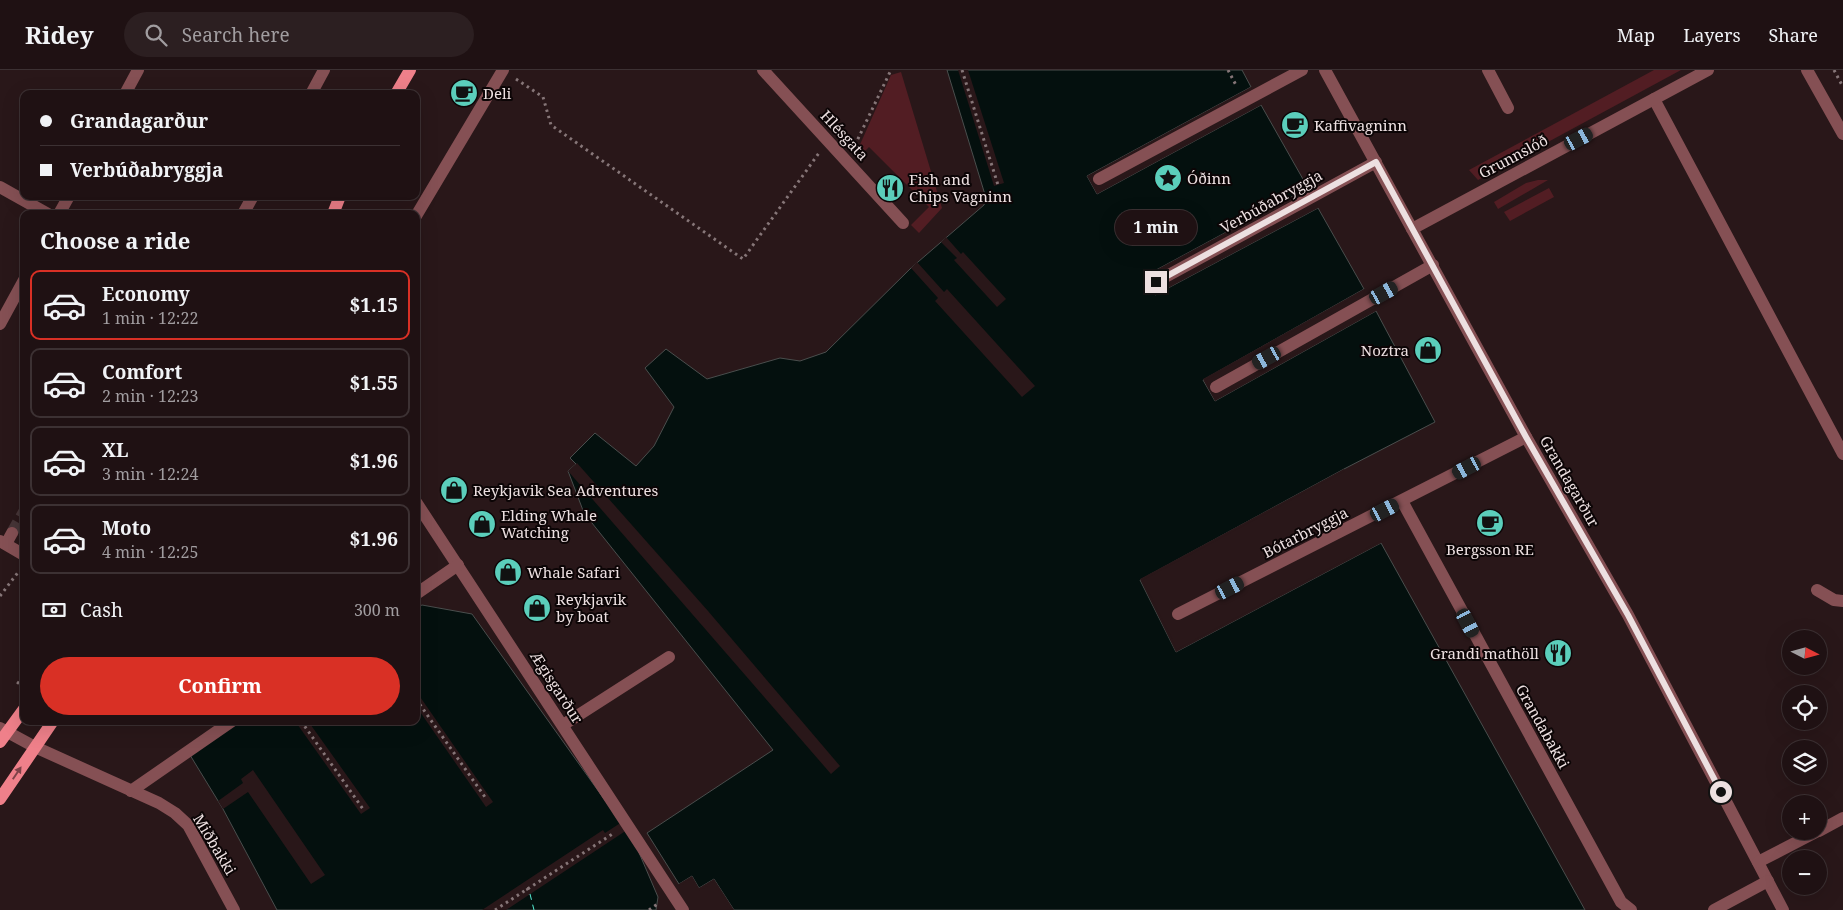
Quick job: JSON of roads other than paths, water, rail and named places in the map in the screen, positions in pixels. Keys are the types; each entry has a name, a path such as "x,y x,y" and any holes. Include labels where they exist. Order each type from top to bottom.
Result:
{"main road":[{"path":"398,90 410,70"},
{"path":"2,734 20,714"},
{"path":"0,799 50,725"}],"street":[{"path":"127,90 138,70"},
{"path":"313,90 324,70"},
{"path":"420,210 503,70"},
{"name":"Hlésgata","path":"763,70 903,223"},
{"path":"1099,179 1302,70"},
{"name":"Grandagarður","path":"1325,70 1526,437 1628,615 1783,910"},
{"path":"1488,70 1508,108"},
{"name":"Grunnslóð","path":"1412,228 1708,70"},
{"path":"1807,70 1843,134"},
{"path":"1654,99 1843,454"},
{"name":"Verbúðabryggja","path":"1156,282 1376,162"},
{"path":"0,187 20,198"},
{"path":"23,200 41,210"},
{"path":"1216,387 1433,265"},
{"path":"0,324 20,287"},
{"name":"Bótarbryggja","path":"1178,614 1526,437"},
{"name":"Grandabakki","path":"1402,501 1621,902 1630,910"},
{"name":"Ægisgarður","path":"420,508 683,910"},
{"path":"12,532 3,542 20,553"},
{"path":"420,591 458,565"},
{"path":"1817,590 1834,600 1843,601"},
{"path":"563,725 669,657"},
{"path":"131,791 226,725"},
{"name":"Miðbakki","path":"2,734 159,803 175,813 188,825 234,910"},
{"path":"1827,826 1843,818"},
{"path":"1758,862 1801,840"},
{"path":"1718,909 1768,881"}],"tunnel":[{"path":"12,533 20,519"}],"place":[{"name":"Deli","path":"464,93"},
{"name":"Kaffivagninn","path":"1295,125"},
{"name":"Óðinn","path":"1168,178"},
{"name":"Fish and Chips Vagninn","path":"890,188"},
{"name":"Noztra","path":"1428,350"},
{"name":"Reykjavik Sea Adventures","path":"454,490"},
{"name":"Bergsson RE","path":"1490,523"},
{"name":"Elding Whale Watching","path":"482,524"},
{"name":"Whale Safari","path":"508,572"},
{"name":"Reykjavik by boat","path":"537,608"},
{"name":"Grandi mathöll","path":"1558,653"}]}
